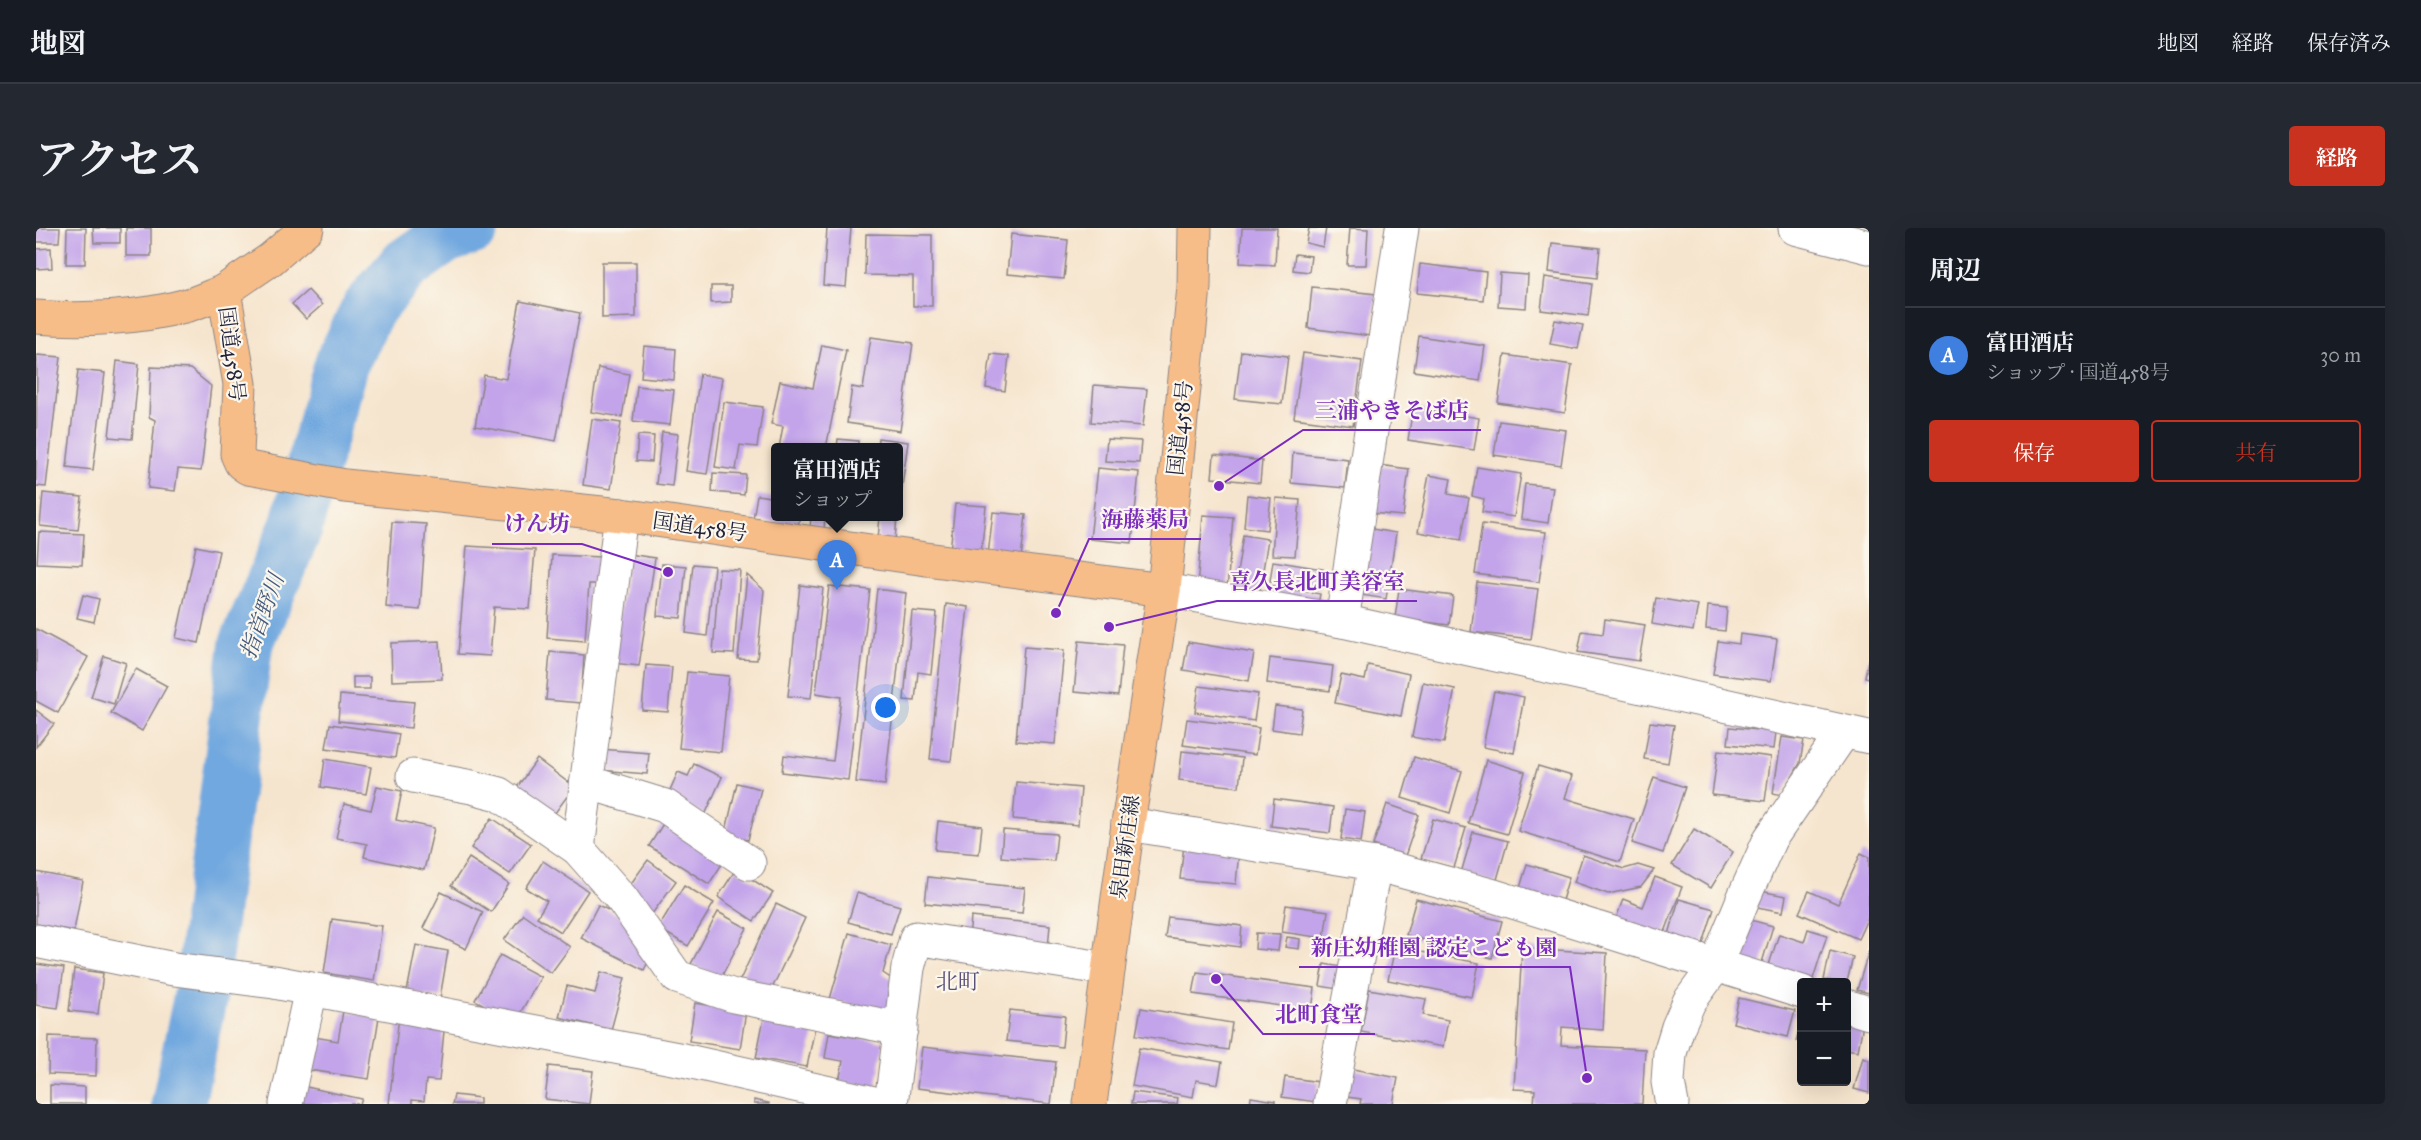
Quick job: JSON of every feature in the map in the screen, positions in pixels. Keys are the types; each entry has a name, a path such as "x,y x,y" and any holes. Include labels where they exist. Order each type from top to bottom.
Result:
{"main road":[{"path":"224,291 272,259 307,228"},
{"name":"国道458号","path":"36,317 140,314 185,306 224,291 240,384 237,454 241,463 248,468 345,486 621,515 903,556 1164,590 1194,287 1195,228"},
{"name":"泉田新庄線","path":"1090,1104 1128,824 1164,590"}],"street":[{"path":"1342,621 1402,228"},
{"path":"1795,228 1869,247"},
{"path":"578,849 621,515"},
{"path":"1164,590 1342,621 1856,735 1770,839 1716,965 1689,1002 1678,1027 1670,1053 1668,1082 1672,1104"},
{"path":"412,776 499,794 578,849 622,899 677,977 734,996 901,1029"},
{"path":"587,782 665,806 749,863"},
{"path":"1128,824 1375,864 1494,896 1797,990"},
{"path":"1330,1104 1375,864"},
{"path":"891,1104 908,968 916,938 1108,969"},
{"path":"36,941 174,969 274,982 683,1060 879,1104"},
{"path":"286,1104 311,989"},
{"path":"1851,1008 1869,1013"}],"building":[{"path":"36,228 60,228 59,242 36,242"},
{"path":"67,228 86,228 85,264 66,264"},
{"path":"93,228 120,228 120,243 94,243"},
{"path":"126,228 151,228 151,256 126,256"},
{"path":"827,228 851,228 846,287 823,285"},
{"path":"1242,228 1277,228 1275,265 1240,263"},
{"path":"1309,228 1326,228 1323,247 1306,243"},
{"path":"1350,228 1368,229 1366,265 1347,265"},
{"path":"866,234 932,235 932,306 913,306 913,276 865,275"},
{"path":"1011,234 1068,240 1064,279 1007,274"},
{"path":"1552,243 1600,248 1597,278 1549,272"},
{"path":"51,248 52,268 36,269 36,249"},
{"path":"1295,254 1311,256 1309,272 1293,270"},
{"path":"602,262 636,262 636,317 602,318"},
{"path":"1420,264 1486,272 1483,300 1417,293"},
{"path":"1500,273 1528,275 1526,308 1498,306"},
{"path":"1545,277 1592,284 1588,316 1541,310"},
{"path":"711,286 731,286 731,302 711,303"},
{"path":"1312,287 1376,294 1371,336 1308,328"},
{"path":"308,290 322,305 306,319 292,304"},
{"path":"520,301 580,313 556,441 475,426 484,375 506,379"},
{"path":"1555,320 1583,325 1578,349 1550,344"},
{"path":"1419,336 1485,346 1480,381 1414,371"},
{"path":"871,337 913,343 900,431 847,423 852,387 863,389"},
{"path":"822,345 846,350 827,443 780,443 783,426 771,424 780,381 813,388"},
{"path":"644,346 676,349 674,380 641,377"},
{"path":"1241,351 1288,356 1282,404 1235,399"},
{"path":"1303,353 1362,361 1353,426 1294,418"},
{"path":"991,354 1009,356 1005,391 986,388"},
{"path":"37,355 61,357 46,487 36,486"},
{"path":"1505,355 1572,365 1565,413 1498,403"},
{"path":"117,361 139,364 132,439 109,437"},
{"path":"151,367 190,369 211,386 201,471 178,469 175,491 148,488 155,420 149,417"},
{"path":"598,368 629,374 622,417 591,412"},
{"path":"78,370 105,373 93,470 67,467"},
{"path":"700,374 722,378 707,474 686,471"},
{"path":"1094,385 1147,389 1143,426 1091,422"},
{"path":"637,386 674,390 670,425 633,421"},
{"path":"724,402 763,407 757,447 740,445 736,470 715,467"},
{"path":"1413,407 1479,418 1474,450 1408,440"},
{"path":"592,419 621,423 611,489 583,485"},
{"path":"1499,421 1566,430 1561,465 1494,455"},
{"path":"662,432 678,434 672,486 656,484"},
{"path":"638,435 654,436 652,462 636,461"},
{"path":"878,438 908,442 903,479 903,443 878,443"},
{"path":"838,439 858,441 858,443 838,443"},
{"path":"1107,439 1141,441 1139,463 1105,461"},
{"path":"1293,453 1348,459 1345,488 1291,483"},
{"path":"1214,455 1262,461 1260,483 1212,478"},
{"path":"1378,465 1409,469 1403,516 1371,513"},
{"path":"1477,467 1521,474 1514,517 1482,512 1484,499 1472,496"},
{"path":"1098,468 1139,472 1132,543 1090,539"},
{"path":"713,473 746,475 744,495 712,492"},
{"path":"1429,475 1451,479 1448,494 1469,498 1461,540 1418,532"},
{"path":"1525,484 1553,487 1548,523 1521,519"},
{"path":"43,493 82,497 78,530 40,526"},
{"path":"757,495 771,497 771,521 799,521 798,526 753,519"},
{"path":"1247,495 1271,498 1267,530 1244,527"},
{"path":"1276,498 1300,500 1295,556 1272,555"},
{"path":"955,504 986,506 981,554 950,551"},
{"path":"993,512 1026,515 1021,559 988,555"},
{"path":"1203,515 1233,517 1227,590 1197,587"},
{"path":"811,521 825,521 824,531 810,530"},
{"path":"880,521 897,521 895,541 878,539"},
{"path":"392,522 426,524 420,610 386,607"},
{"path":"1482,524 1546,532 1539,582 1475,574"},
{"path":"1366,528 1396,533 1386,599 1355,594"},
{"path":"39,532 84,534 82,565 37,563"},
{"path":"1243,535 1268,539 1259,595 1234,592"},
{"path":"196,546 219,551 199,643 176,638"},
{"path":"467,546 535,550 530,609 494,607 490,656 458,654"},
{"path":"628,554 655,558 639,666 613,663"},
{"path":"552,555 602,557 600,584 589,584 585,641 547,638"},
{"path":"1273,561 1323,569 1319,589 1270,581"},
{"path":"662,564 686,566 681,618 657,616"},
{"path":"693,564 714,566 707,636 686,633"},
{"path":"719,569 740,570 734,654 713,653"},
{"path":"747,575 764,590 757,660 738,659"},
{"path":"1477,582 1538,589 1531,639 1471,632"},
{"path":"800,585 823,588 811,698 788,696"},
{"path":"829,586 870,590 848,780 782,772 784,755 833,761 841,697 816,693"},
{"path":"1272,586 1320,594 1317,610 1269,601"},
{"path":"877,589 906,593 885,785 856,782"},
{"path":"1399,589 1453,596 1449,625 1395,618"},
{"path":"83,595 99,599 94,622 77,618"},
{"path":"1656,598 1698,605 1693,631 1652,624"},
{"path":"946,604 968,607 951,761 930,759"},
{"path":"1708,606 1727,608 1725,631 1706,629"},
{"path":"912,611 937,613 931,674 918,672 915,701 904,700"},
{"path":"1605,619 1645,625 1639,661 1578,652 1582,631 1603,634"},
{"path":"36,629 88,657 58,713 36,701"},
{"path":"1740,634 1777,639 1771,681 1713,674 1718,641 1739,644"},
{"path":"440,641 442,679 392,681 391,643"},
{"path":"1079,641 1123,645 1118,696 1074,692"},
{"path":"1188,642 1254,653 1249,681 1183,670"},
{"path":"1024,647 1064,650 1055,744 1016,741"},
{"path":"550,652 584,655 581,703 546,700"},
{"path":"104,656 126,663 114,704 91,697"},
{"path":"1270,658 1333,666 1330,691 1267,683"},
{"path":"1869,660 1869,678 1865,677"},
{"path":"646,665 672,667 668,712 642,710"},
{"path":"1368,665 1409,674 1401,716 1335,703 1341,675 1365,680"},
{"path":"136,669 167,686 142,731 111,713"},
{"path":"687,672 729,676 721,752 679,748"},
{"path":"353,677 370,677 370,689 353,689"},
{"path":"1423,682 1455,689 1444,743 1412,737"},
{"path":"1199,686 1258,694 1254,721 1195,712"},
{"path":"1494,691 1524,697 1514,753 1483,747"},
{"path":"340,695 414,702 411,728 338,721"},
{"path":"1275,706 1302,709 1299,733 1272,729"},
{"path":"36,710 54,724 36,747"},
{"path":"1187,719 1259,728 1255,755 1183,745"},
{"path":"1650,722 1674,725 1668,763 1644,759"},
{"path":"330,724 399,734 395,758 326,748"},
{"path":"1730,727 1776,732 1774,749 1728,744"},
{"path":"1782,737 1804,740 1800,763 1782,795 1773,793"},
{"path":"600,749 649,753 647,774 599,770"},
{"path":"1718,750 1771,757 1765,801 1712,795"},
{"path":"1182,751 1242,758 1239,787 1179,780"},
{"path":"1414,757 1462,771 1450,813 1402,798"},
{"path":"325,759 371,767 366,794 321,787"},
{"path":"537,759 574,787 552,817 515,790"},
{"path":"1486,760 1525,772 1507,834 1468,823"},
{"path":"694,764 722,777 705,815 667,797 678,772 688,776"},
{"path":"1538,766 1572,776 1565,798 1634,819 1620,862 1518,831"},
{"path":"1654,777 1685,787 1663,853 1632,843"},
{"path":"1016,782 1081,788 1078,825 1013,819"},
{"path":"737,783 761,789 748,840 725,835"},
{"path":"377,786 402,791 396,820 434,828 424,870 364,857 367,844 336,838 344,804 371,810"},
{"path":"1274,799 1333,807 1330,833 1271,826"},
{"path":"1387,804 1419,815 1405,856 1373,845"},
{"path":"1345,809 1365,812 1361,842 1341,839"},
{"path":"492,818 531,844 510,874 471,848"},
{"path":"666,819 726,858 709,884 649,846"},
{"path":"1433,819 1466,828 1454,868 1421,859"},
{"path":"938,821 982,826 979,854 935,850"},
{"path":"1694,829 1733,852 1711,888 1672,865"},
{"path":"1003,830 1057,834 1054,861 1001,857"},
{"path":"1473,832 1508,841 1496,883 1461,873"},
{"path":"1184,845 1239,851 1236,884 1180,879"},
{"path":"1861,853 1869,857 1869,915 1858,939 1799,913 1809,891 1838,904"},
{"path":"1583,855 1624,869 1638,865 1654,870 1641,887 1608,894 1574,882"},
{"path":"469,858 509,884 491,912 451,886"},
{"path":"648,860 676,881 652,914 624,893"},
{"path":"543,861 588,891 561,932 537,917 547,901 526,888"},
{"path":"1527,864 1569,877 1560,907 1518,895"},
{"path":"736,869 773,893 754,921 718,897"},
{"path":"36,872 83,881 74,931 36,924"},
{"path":"928,877 1025,888 1022,913 925,903"},
{"path":"1655,877 1682,887 1662,940 1615,922 1623,899 1643,907"},
{"path":"684,885 714,903 688,946 658,928"},
{"path":"1755,890 1786,896 1783,912 1752,906"},
{"path":"441,892 483,912 466,949 423,928"},
{"path":"857,893 900,906 891,934 848,922"},
{"path":"1416,899 1502,921 1492,958 1406,935"},
{"path":"1679,899 1714,909 1702,947 1668,938"},
{"path":"776,904 805,918 769,995 739,982"},
{"path":"598,905 629,920 654,950 644,970 581,938"},
{"path":"1286,905 1328,911 1324,938 1282,932"},
{"path":"718,912 747,928 720,979 691,964"},
{"path":"523,914 570,947 551,973 504,940"},
{"path":"971,917 1050,925 1048,948 969,940"},
{"path":"1168,917 1242,926 1240,947 1165,937"},
{"path":"332,919 382,926 374,981 324,973"},
{"path":"1747,919 1773,926 1761,966 1736,959"},
{"path":"1808,929 1827,935 1813,978 1797,979 1766,974 1779,934 1804,942"},
{"path":"849,933 891,945 883,973 898,983 889,1016 830,999"},
{"path":"1256,933 1280,934 1278,951 1255,949"},
{"path":"1287,937 1300,939 1299,949 1285,947"},
{"path":"416,945 448,951 440,998 407,992"},
{"path":"1395,947 1479,963 1472,997 1388,980"},
{"path":"1522,948 1607,953 1603,1030 1562,1027 1561,1045 1645,1049 1642,1104 1534,1104 1535,1090 1514,1089"},
{"path":"1869,950 1869,993 1857,990"},
{"path":"1830,951 1853,957 1848,978 1824,978"},
{"path":"500,955 541,977 515,1022 475,1000"},
{"path":"36,964 64,968 58,1008 36,1005"},
{"path":"1324,964 1347,968 1343,990 1320,986"},
{"path":"74,969 103,973 98,1014 69,1011"},
{"path":"601,972 625,978 611,1030 559,1017 567,986 595,993"},
{"path":"1197,972 1315,988 1312,1010 1193,994"},
{"path":"1369,989 1426,999 1423,1015 1448,1020 1443,1047 1361,1032"},
{"path":"1739,998 1795,1011 1788,1037 1733,1023"},
{"path":"695,1003 746,1011 740,1049 689,1041"},
{"path":"1141,1008 1232,1023 1228,1050 1136,1035"},
{"path":"1010,1010 1065,1016 1062,1047 1006,1041"},
{"path":"343,1011 379,1017 369,1079 309,1070 314,1037 338,1041"},
{"path":"399,1016 432,1020 428,1029 444,1031 439,1081 426,1080 424,1101 412,1100 412,1104 389,1104"},
{"path":"764,1018 815,1027 807,1067 756,1058"},
{"path":"1851,1022 1863,1024 1858,1051 1851,1050"},
{"path":"829,1033 884,1042 876,1088 839,1082 843,1061 825,1058"},
{"path":"49,1036 97,1038 96,1076 48,1074"},
{"path":"922,1047 1056,1062 1051,1104 917,1088"},
{"path":"1139,1048 1222,1062 1218,1084 1196,1080 1193,1097 1132,1086"},
{"path":"1863,1057 1869,1059 1869,1093 1854,1089"},
{"path":"549,1066 593,1071 589,1104 545,1099"},
{"path":"1353,1069 1398,1078 1393,1104 1360,1104 1361,1099 1347,1097"},
{"path":"1285,1077 1319,1082 1316,1102 1282,1097"},
{"path":"50,1085 85,1087 85,1104 50,1104"},
{"path":"302,1086 362,1099 360,1104 298,1104"},
{"path":"1133,1092 1178,1098 1177,1104 1131,1104"},
{"path":"454,1095 480,1098 480,1104 452,1104"},
{"path":"1251,1097 1275,1101 1275,1104 1250,1104"},
{"path":"754,1100 769,1103 769,1104 754,1104"}],"waterway":[{"name":"指首野川","path":"178,1104 200,998 246,645 296,527 341,364 368,309 405,265 445,237 472,228"}],"place":[{"name":"三浦やきそば店","path":"1219,486"},
{"name":"けん坊","path":"668,572"},
{"name":"富田酒店","path":"837,590"},
{"name":"海藤薬局","path":"1056,613"},
{"name":"喜久長北町美容室","path":"1109,627"},
{"name":"北町食堂","path":"1216,979"},
{"name":"新庄幼稚園 認定こども園","path":"1587,1078"}],"district":[{"name":"北町","path":"958,981"}]}
